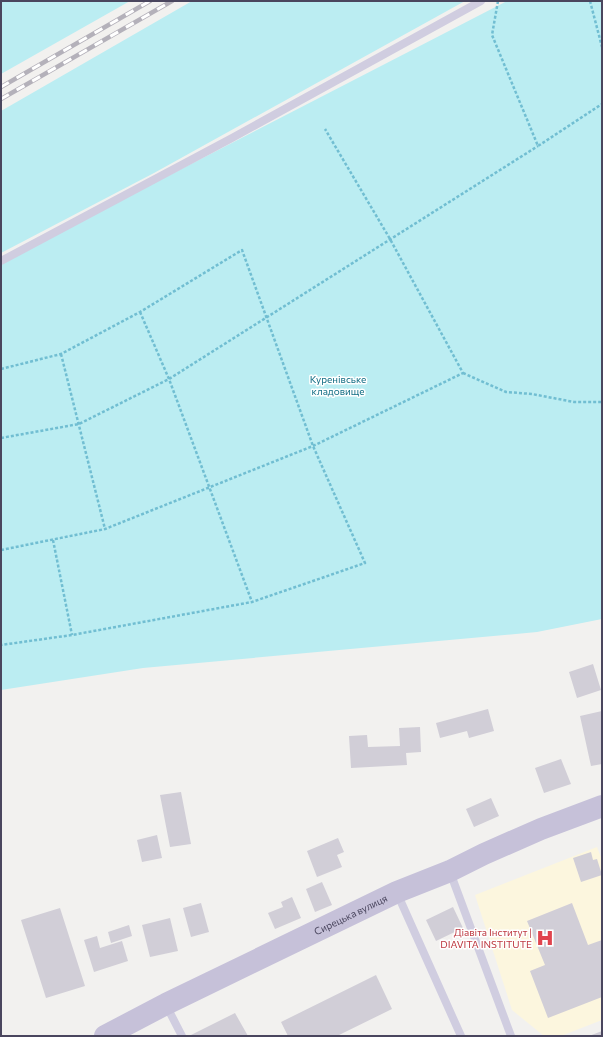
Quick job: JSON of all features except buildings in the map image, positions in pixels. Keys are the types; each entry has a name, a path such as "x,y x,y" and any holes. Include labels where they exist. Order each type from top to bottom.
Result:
{"main road":[{"name":"Сирецька вулиця","path":"105,1036 166,1004 397,892 450,871 491,851 602,806"}],"lane":[{"path":"1,261 232,138 482,1"},
{"path":"450,871 511,1036"},
{"path":"397,892 461,1036"},
{"path":"166,1004 182,1036"}],"path":[{"path":"498,1 492,35 538,146"},
{"path":"590,1 602,46"},
{"path":"1,438 79,424 169,379 602,104"},
{"path":"325,129 390,239 463,373 506,392 532,394 574,402 602,402"},
{"path":"1,369 61,354 140,312 242,250 312,446 365,563 252,602 72,635 1,645"},
{"path":"140,312 169,379 252,602"},
{"path":"61,354 106,529"},
{"path":"1,550 106,529 312,446 463,373"},
{"path":"52,540 72,635"}],"shaded area":[{"name":"Діавіта Інститут | DIAVITA INSTITUTE","path":"597,847 602,860 602,1020 561,1036 544,1036 512,1010 475,895"}],"green space":[{"path":"1,1 130,1 1,74"},
{"path":"192,1 465,1 154,173 1,253 1,111"},
{"name":"Куренівське кладовище","path":"507,1 602,1 602,619 537,632 143,668 1,690 1,262"}],"railway":[{"path":"1,87 150,1"},
{"path":"1,99 172,1"}],"place":[{"name":"Діавіта Інститут | DIAVITA INSTITUTE","path":"545,938"}]}
